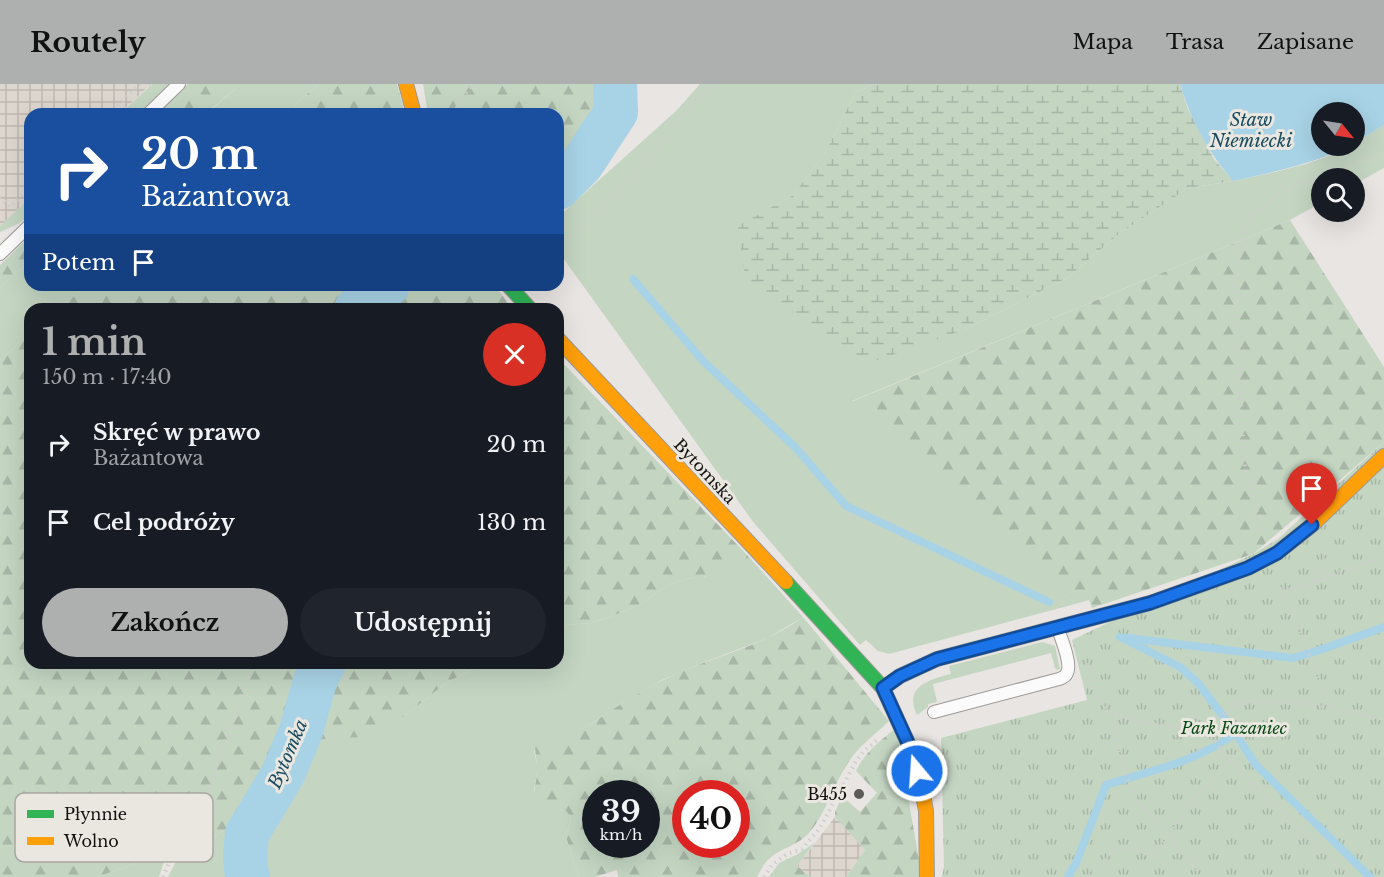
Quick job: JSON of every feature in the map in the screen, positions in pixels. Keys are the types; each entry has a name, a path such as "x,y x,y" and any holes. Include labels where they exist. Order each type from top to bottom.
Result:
{"street":[{"path":"406,84 412,108"},
{"path":"514,291 524,303"},
{"name":"Bytomska","path":"564,345 827,625 883,688 913,754 926,811 927,877"},
{"path":"883,688 900,676 937,659 1150,603 1248,568 1287,546 1384,456"}],"lane":[{"path":"154,108 179,84"},
{"path":"0,254 24,231"},
{"path":"934,712 1064,677 1067,674 1068,665 1058,627"}],"path":[{"path":"115,108 140,84"},
{"path":"457,108 459,101 473,84"},
{"path":"564,244 627,183 698,97 719,84"},
{"path":"1329,706 1306,645 1268,558 1245,468 1234,283 1246,220 1282,192 1384,152"},
{"path":"0,197 10,207 24,194"},
{"path":"272,303 284,291"},
{"path":"1283,592 1384,557"},
{"path":"1088,662 1094,691 1102,703 1116,715 1167,726 1202,729 1214,739 1229,761 1348,877"},
{"path":"207,793 251,669"},
{"path":"1202,729 1239,703 1294,702 1329,706 1384,719"},
{"path":"1116,715 1116,738 1125,774 1139,804 1170,836 1203,877"},
{"path":"764,877 780,858 802,849 807,844 820,828 848,774 863,752 899,722"},
{"path":"1088,877 1116,847 1134,849 1153,856 1170,836 1189,804 1229,761"},
{"path":"164,877 170,862"}],"shaded area":[{"path":"0,84 151,84 125,108 24,108 24,204 0,226"},
{"path":"835,817 865,850 846,877 811,877 797,866"}],"green space":[{"path":"152,84 170,84 144,108 126,108"},
{"path":"188,84 241,84 212,108 163,108"},
{"path":"241,84 319,84 291,108 213,108"},
{"path":"319,84 397,84 403,108 291,108"},
{"path":"423,84 606,84 604,118 564,175 564,108 427,108"},
{"path":"700,84 874,84 855,93 825,153 793,195 739,226 964,330 1067,278 1119,234 1188,188 1275,172 1328,156 1365,156 1365,137 1384,125 1384,168 1365,178 1365,168 1311,168 1311,208 1290,220 852,401 1075,604 889,654 878,651 866,640 860,645 754,523 564,259 564,212 676,111"},
{"path":"874,84 1180,84 1187,107 1214,159 1233,181 1188,188 1119,234 1067,278 964,330 863,365 745,278 738,226 793,195 825,153 855,93"},
{"path":"24,204 24,220 0,232 0,226"},
{"path":"1290,220 1384,367 1384,442 1253,554 1092,608 1089,600 1075,604 851,402"},
{"path":"24,242 24,266 0,287 0,265"},
{"path":"24,266 24,291 80,291 66,303 24,303 24,339 0,360 0,287"},
{"path":"80,291 363,291 345,303 66,303"},
{"path":"398,291 499,291 508,303 385,303"},
{"path":"24,339 24,669 314,669 297,725 257,805 247,816 213,837 213,793 15,793 15,862 140,862 97,877 0,877 0,360"},
{"path":"564,364 749,557 724,571 670,584 637,606 615,615 591,623 564,626"},
{"name":"Park Fazaniec","path":"1384,442 1384,877 942,877 944,867 941,738 1087,700 1072,640 1253,554 1278,539"},
{"path":"749,557 803,617 768,638 662,680 578,732 534,751 538,768 534,790 558,810 566,811 570,817 570,825 565,834 579,877 257,877 255,868 258,835 266,818 287,789 303,758 316,744 329,738 364,737 398,721 446,683 473,669 564,669 564,626 591,623 615,615 637,606 670,584 694,577 704,577"},
{"path":"803,617 889,721 863,744 850,760 821,816 809,833 770,858 757,877 618,877 617,870 595,877 579,877 565,834 571,822 570,817 566,811 543,806 536,799 536,744 570,735 659,682 772,635"},
{"path":"1042,642 1055,646 1060,669 1055,668 1051,653 933,684 937,702 928,704 928,707 917,715 913,697 916,691 927,682 951,674 949,666"},
{"path":"336,669 473,669 446,683 388,729 364,737 324,739 303,758 317,727 324,692"},
{"path":"896,728 922,877 846,877 865,850 835,817 835,812 842,796 860,812 877,793 856,771 868,752"},
{"path":"247,816 229,845 226,862 233,877 168,877 176,862 213,862 213,837"},
{"path":"814,843 797,866 811,877 769,877 779,863"},
{"path":"140,862 164,862 159,877 97,877"}],"water":[{"name":"Staw Niemiecki","path":"1180,84 1384,84 1384,125 1365,137 1365,102 1311,102 1311,156 1325,156 1278,171 1233,181 1201,136"}],"waterway":[{"name":"Bytomka","path":"564,182 582,164 616,112 615,84"},
{"path":"633,279 703,361 796,448 846,506 1049,602"},
{"name":"Bytomka","path":"364,303 380,291"},
{"path":"1128,638 1293,658 1384,627"},
{"path":"1120,637 1180,667 1198,683 1232,728 1255,764 1370,877"},
{"name":"Bytomka","path":"248,877 245,855 247,834 283,774 301,731 315,681 321,669"},
{"path":"1068,877 1076,863 1106,785 1190,758 1221,743 1235,733"}],"traffic: fast":[{"path":"514,291 524,303"},
{"path":"883,688 900,676 937,659 1150,603 1248,568 1277,553 1287,545"},
{"path":"786,582 883,688 913,754 924,800"}],"traffic: slow":[{"path":"406,84 412,108"},
{"path":"564,345 786,582"},
{"path":"1287,545 1312,525 1384,456"},
{"path":"924,800 927,877"}],"place":[{"name":"B455","path":"859,794"}],"route":[{"path":"917,771 913,754 883,688 900,676 937,659 1150,603 1248,568 1277,553 1312,525"}]}
